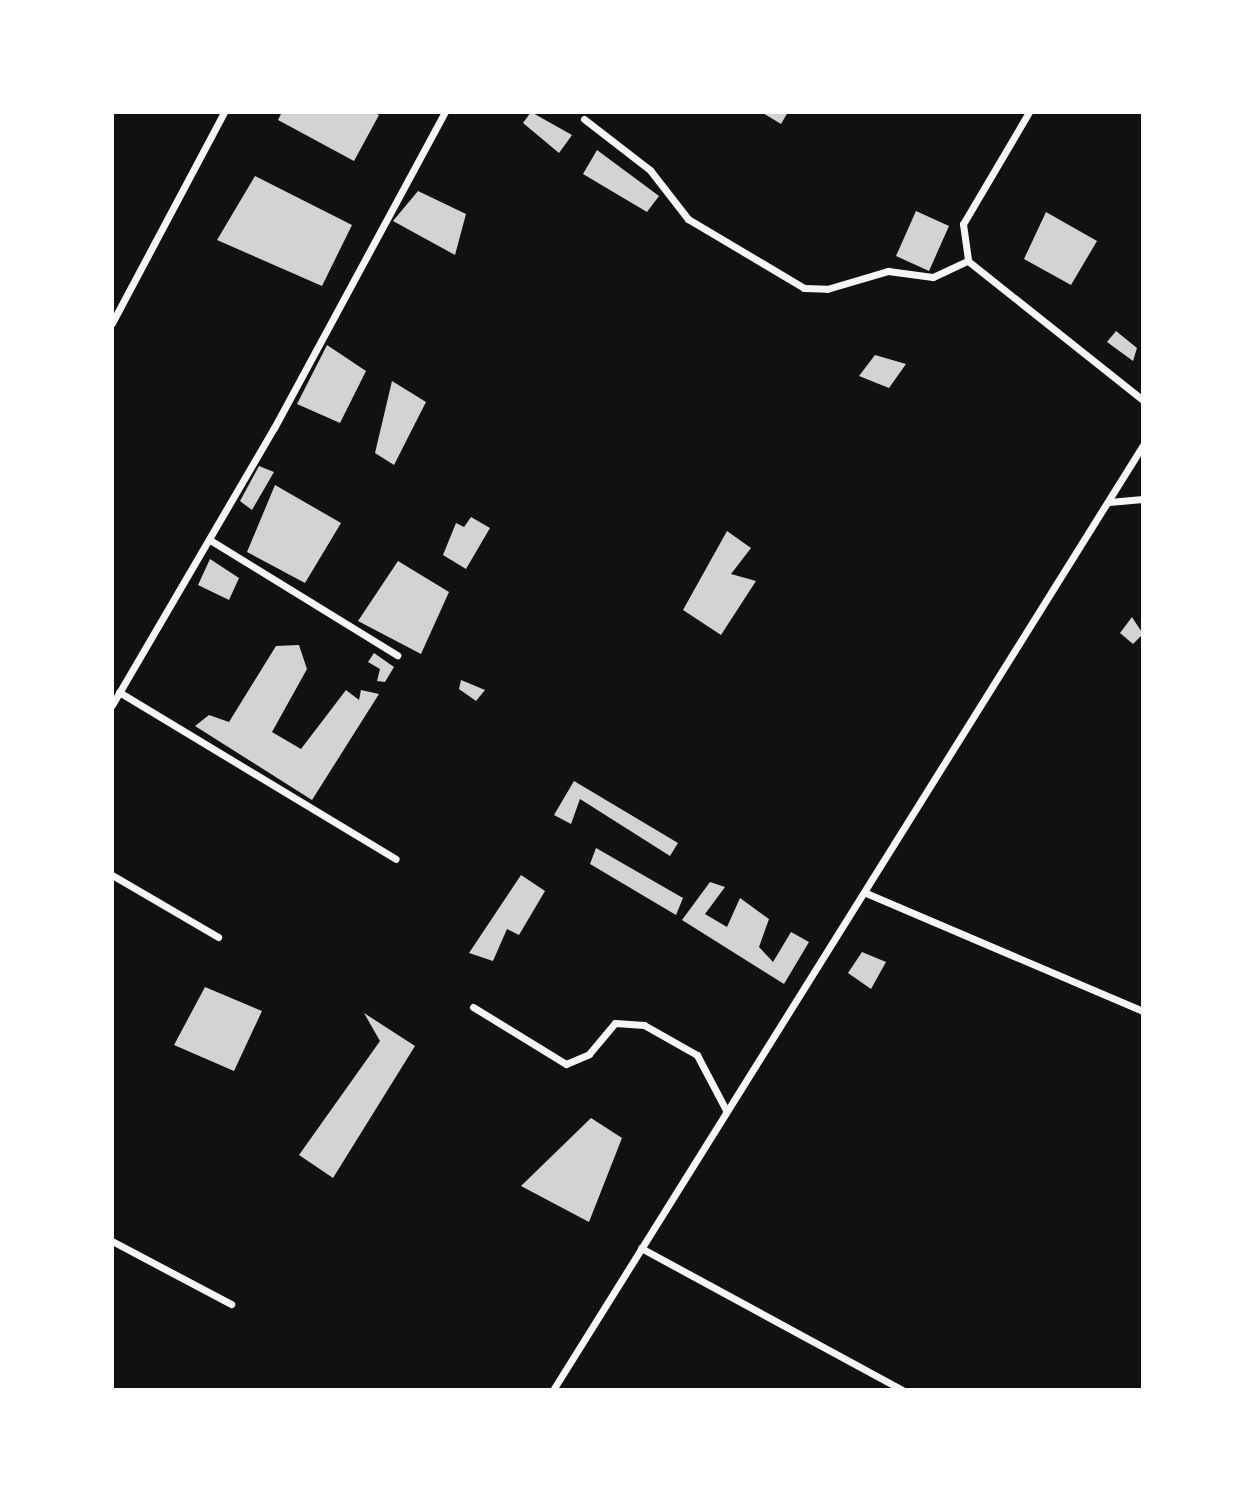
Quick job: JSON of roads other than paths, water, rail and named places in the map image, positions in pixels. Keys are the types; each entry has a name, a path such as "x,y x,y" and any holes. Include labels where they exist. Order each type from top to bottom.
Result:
{"street":[{"path":"112,323 225,112"},
{"path":"112,705 210,540 445,112"},
{"path":"1029,112 963,224 968,261 1143,400"},
{"path":"584,120 650,170 693,223 804,288 827,289 888,271 933,277 968,261"},
{"path":"554,1390 726,1110 866,893 1143,445"},
{"path":"1109,502 1143,499"},
{"path":"210,540 397,655"},
{"path":"119,692 396,859"},
{"path":"112,875 218,937"},
{"path":"866,893 1143,1011"},
{"path":"473,1007 566,1064 589,1054 615,1023 644,1025 697,1055 726,1110"},
{"path":"112,1241 231,1304"},
{"path":"642,1248 902,1390"}]}
